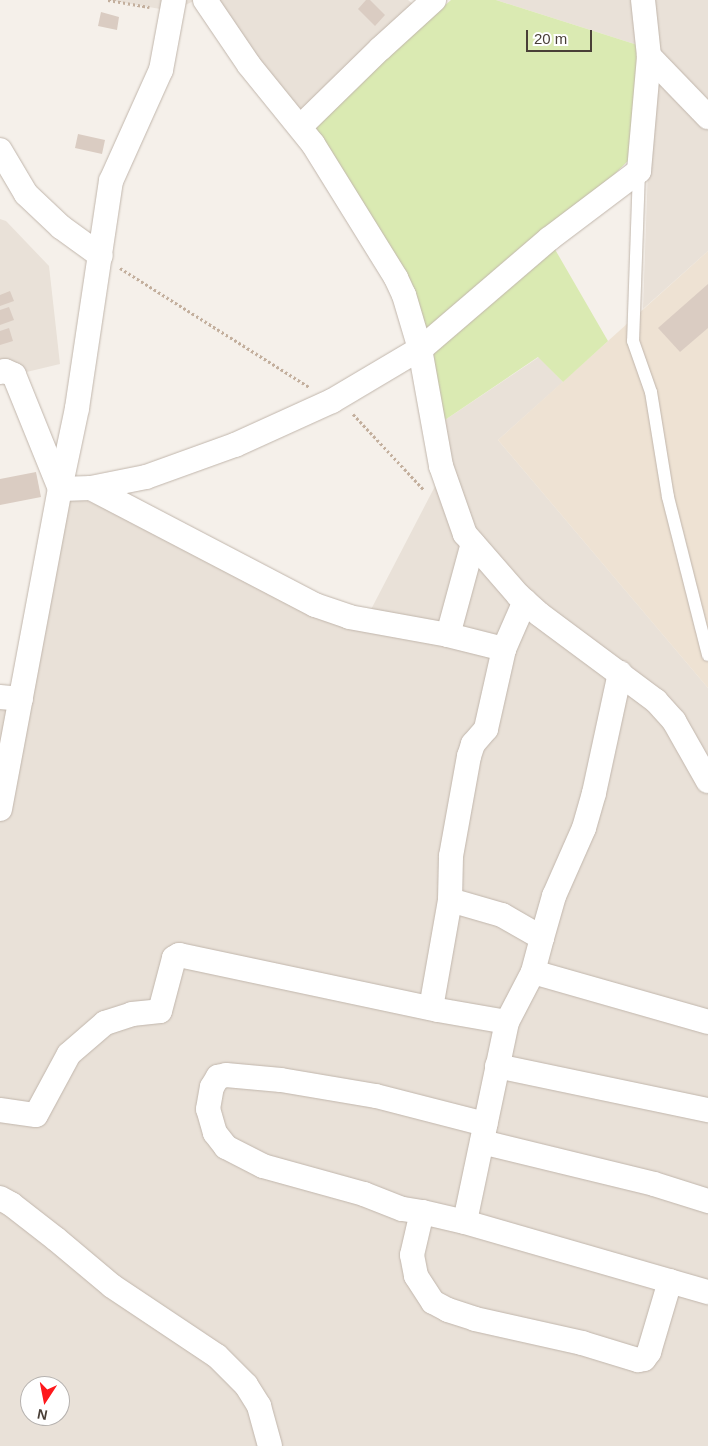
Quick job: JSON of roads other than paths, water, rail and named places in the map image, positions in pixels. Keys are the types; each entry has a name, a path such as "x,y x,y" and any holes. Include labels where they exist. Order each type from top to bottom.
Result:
{"street":[{"path":"205,0 249,65 313,144 396,278 404,295 420,348 441,466 465,534 525,601 576,643 620,673 656,701 674,721 705,765"},
{"path":"300,127 380,49 434,0"},
{"path":"60,489 91,488 146,477 235,445 332,401 420,348 549,239 639,171 650,56 643,0"},
{"path":"0,809 11,698 77,408 111,181 161,70 173,6"},
{"path":"650,56 708,117"},
{"path":"0,150 26,194 60,227 101,256"},
{"path":"0,372 5,371 14,375 60,489"},
{"path":"91,488 315,605 349,617 448,635 504,649"},
{"path":"448,635 473,543"},
{"path":"431,1008 450,900 451,856 472,744 486,729 504,649 525,601"},
{"path":"465,1222 507,1022 533,972 554,896 584,828 594,794 620,673"},
{"path":"450,900 502,915 542,938"},
{"path":"0,1110 36,1115 69,1054 105,1023 132,1014 155,1013 160,1010 174,958 179,955 507,1022"},
{"path":"533,972 708,1022"},
{"path":"497,1066 708,1110"},
{"path":"708,1201 484,1133 376,1096 281,1080 226,1075 218,1077 211,1092 208,1109 215,1133 226,1147 263,1166 364,1194 402,1209 465,1222 708,1292"},
{"path":"0,1198 11,1204 63,1244 112,1286 217,1356 246,1385 259,1406 270,1446"},
{"path":"422,1212 412,1255 416,1276 433,1302 448,1310 475,1319 644,1360 649,1352 670,1281"}],"lane":[{"path":"639,171 633,341 650,392 668,496 708,655"}]}
